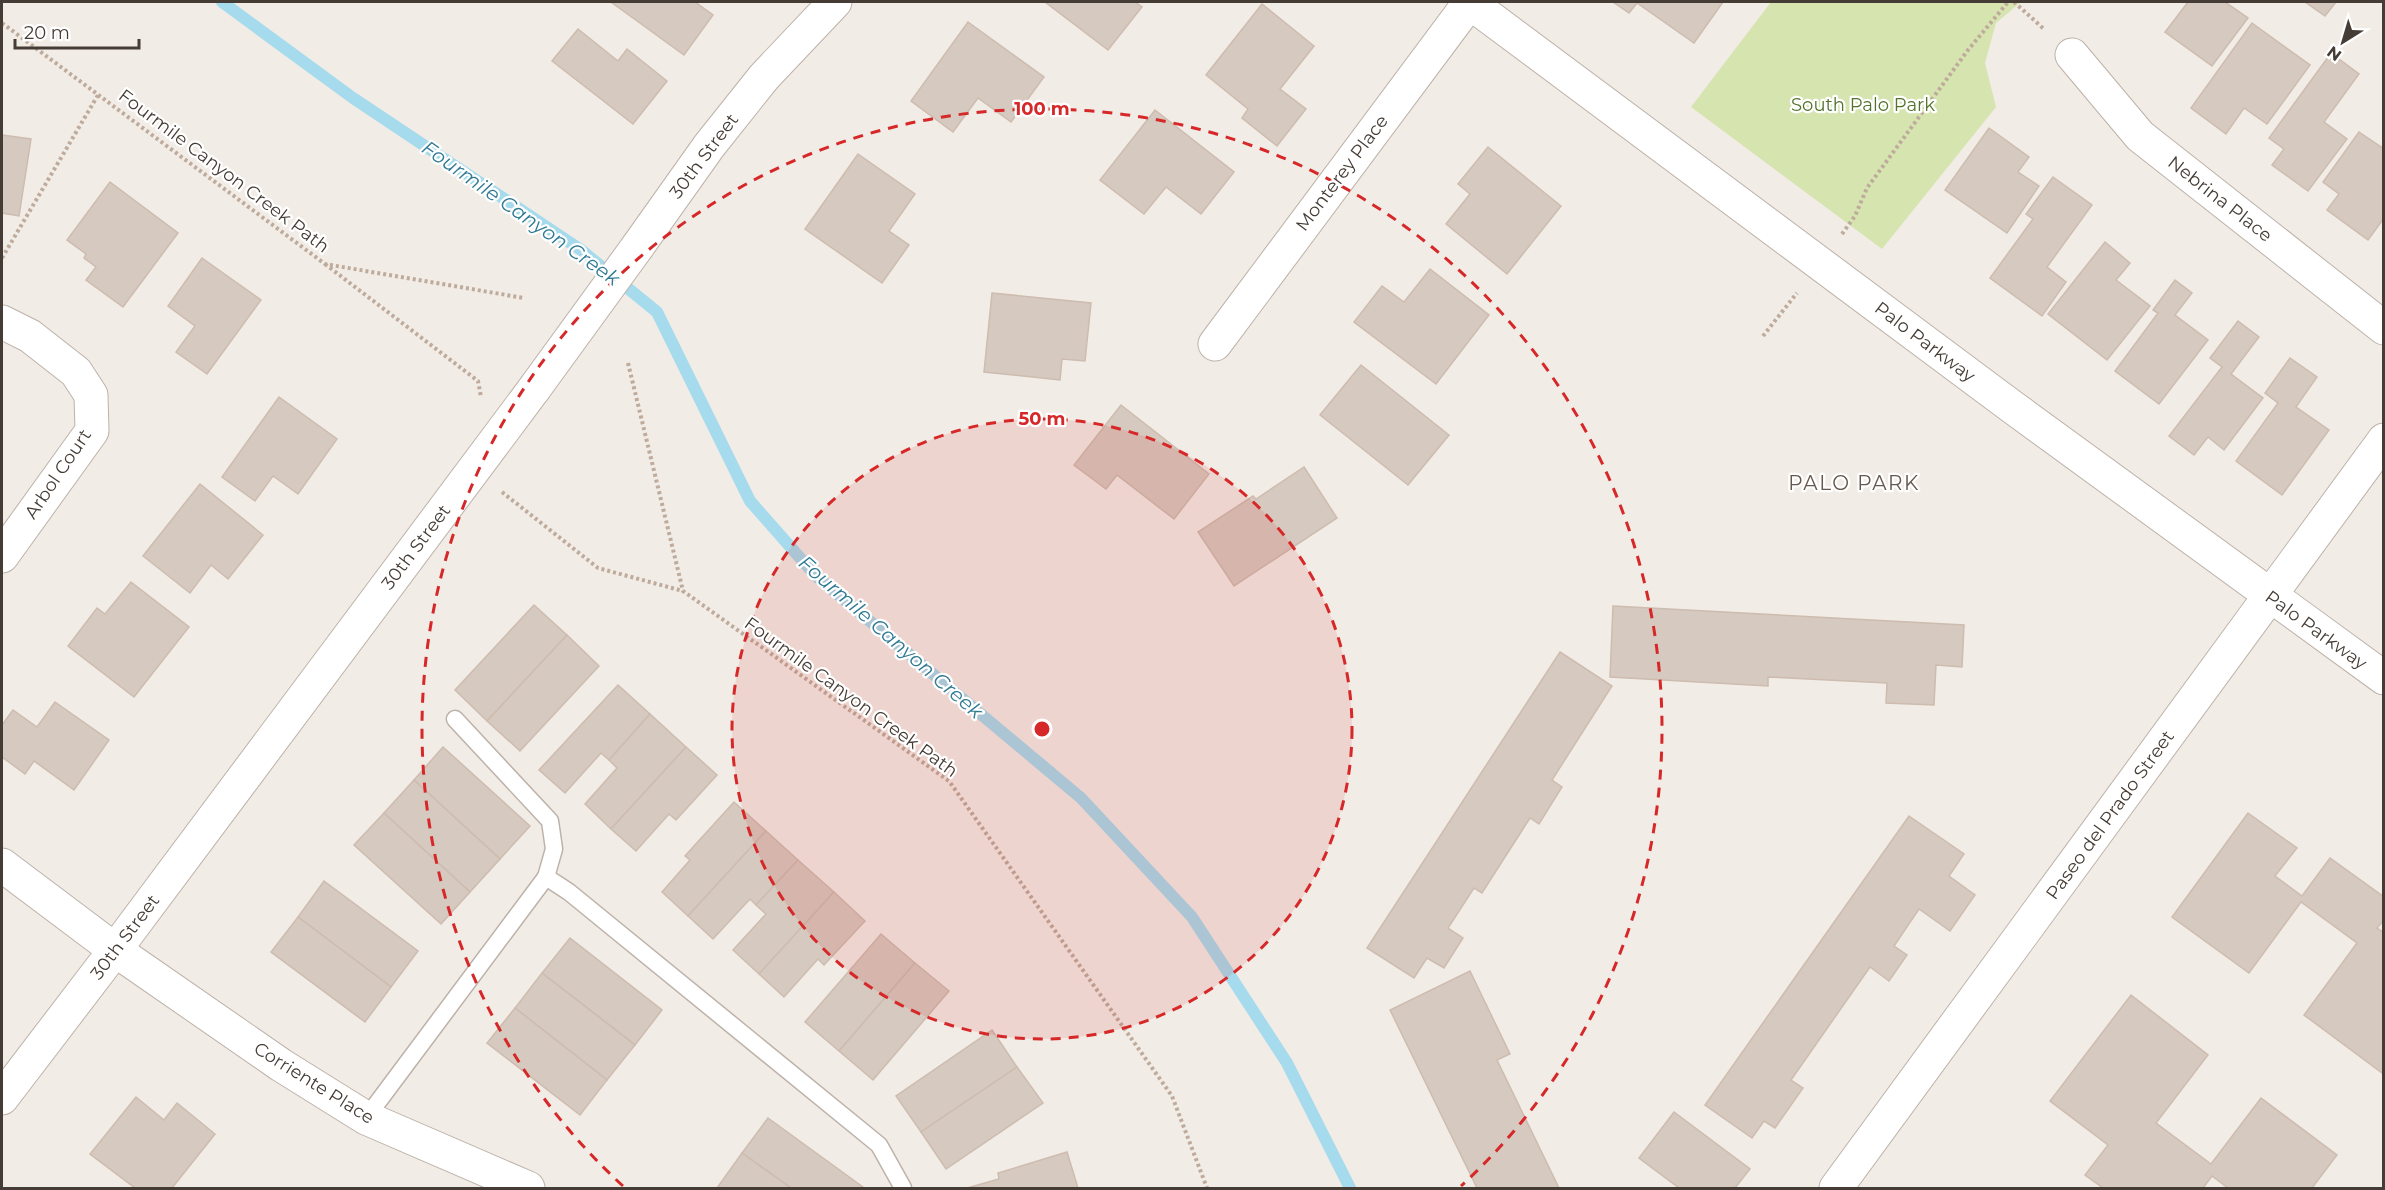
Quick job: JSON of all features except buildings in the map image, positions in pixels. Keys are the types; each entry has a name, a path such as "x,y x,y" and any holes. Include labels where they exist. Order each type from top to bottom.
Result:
{"street":[{"name":"30th Street","path":"2,1098 534,389 709,146 764,77 835,2"},
{"name":"Palo Parkway","path":"1470,2 2011,406 2384,678"},
{"name":"Monterey Place","path":"1215,344 1470,2"},
{"name":"Nebrina Place","path":"2072,55 2140,136 2384,328"},
{"name":"Arbol Court","path":"2,322 30,336 76,372 91,395 92,431 2,556"},
{"name":"Paseo del Prado Street","path":"1836,1188 2384,440"},
{"name":"Corriente Place","path":"2,865 115,950 281,1065 366,1118 528,1188"}],"lane":[{"path":"366,1118 546,877 554,849 550,821 455,719"},
{"path":"546,877 578,900 879,1145 903,1188"}],"path":[{"path":"1763,336 1855,216 1867,188 1968,50 2008,2"},
{"name":"Fourmile Canyon Creek Path","path":"2,23 325,264 524,298"},
{"path":"2,258 98,95"},
{"name":"Fourmile Canyon Creek Path","path":"628,363 683,591 949,781 1172,1096 1208,1188"}],"green space":[{"name":"South Palo Park","path":"1771,2 2021,2 1996,23 1985,63 1996,107 1882,249 1691,107"}],"waterway":[{"name":"Fourmile Canyon Creek","path":"222,2 353,98 581,250 657,312 750,501 816,576 1081,798 1192,917 1287,1063 1350,1188"}],"district":[{"name":"PALO PARK","path":"1854,483"}]}
